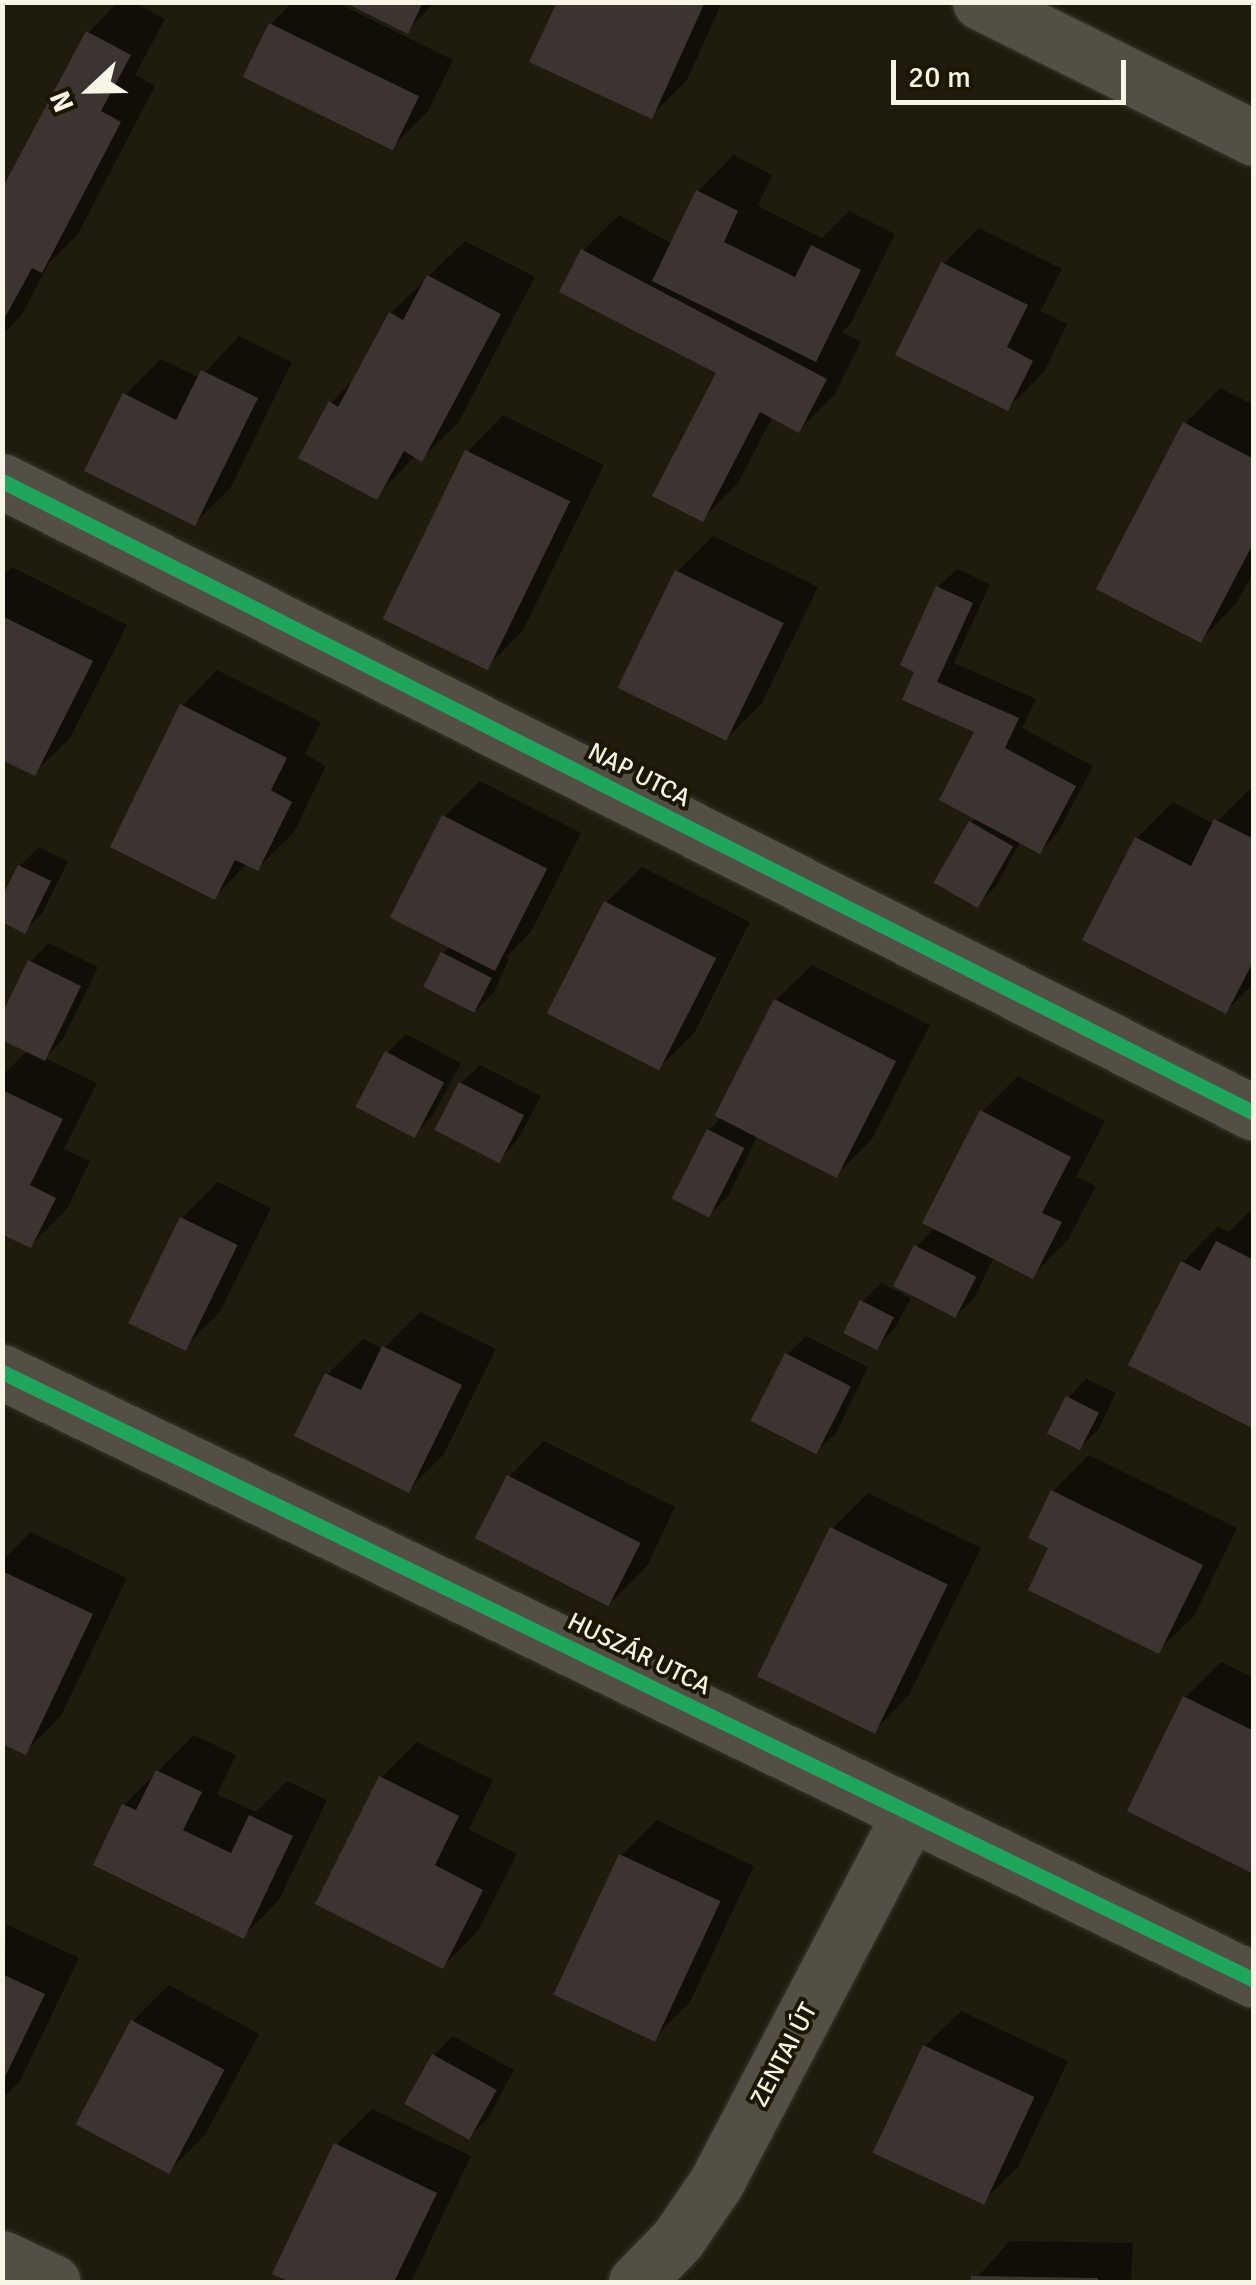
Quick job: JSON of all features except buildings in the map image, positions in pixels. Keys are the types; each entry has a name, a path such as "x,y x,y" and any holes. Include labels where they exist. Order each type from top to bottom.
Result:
{"street":[{"path":"980,2 1254,138"},
{"name":"NAP UTCA","path":"2,481 1254,1113"},
{"name":"HUSZÁR UTCA","path":"2,1372 1254,1980"},
{"name":"ZENTAI ÚT","path":"636,2282 677,2240 716,2184 910,1813"},
{"path":"2,2258 54,2282"}],"cycle path":[{"path":"2,481 1254,1113"},
{"path":"2,1372 1254,1980"}]}
